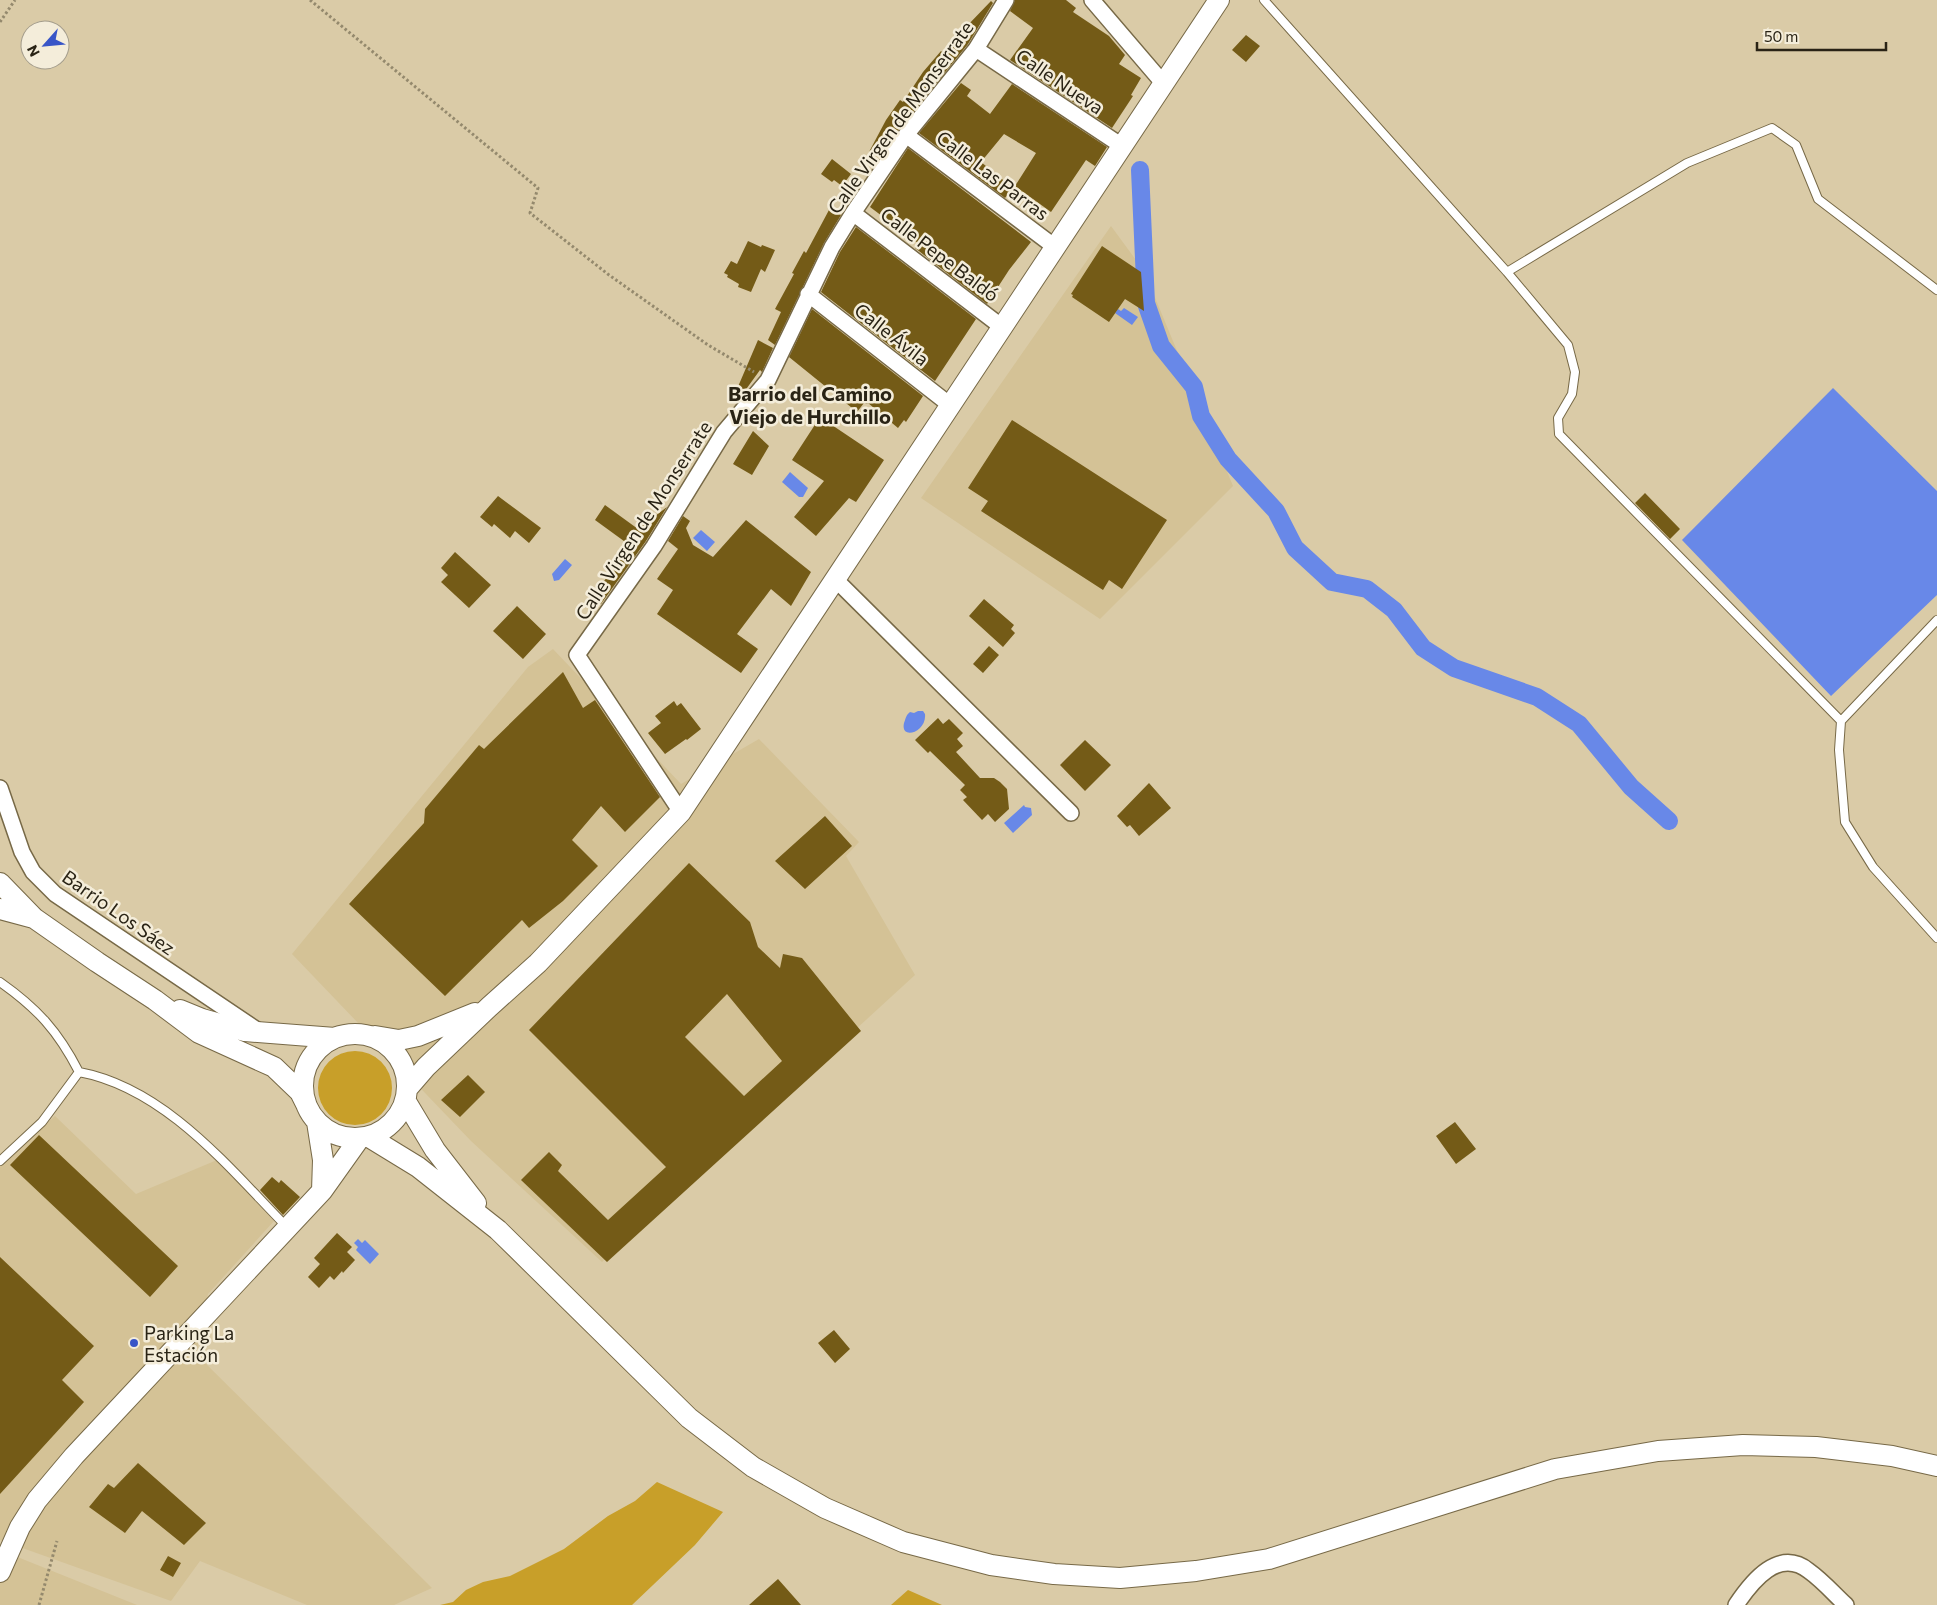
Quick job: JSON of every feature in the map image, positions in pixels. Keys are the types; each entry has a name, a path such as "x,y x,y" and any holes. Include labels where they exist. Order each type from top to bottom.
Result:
{"main road":[{"path":"0,1572 20,1527 37,1500 68,1464 322,1191 364,1138 385,1129 398,1117 406,1095 426,1067 538,963 681,812 1219,0"},
{"path":"0,883 34,918 155,1000 199,1033 274,1067 300,1092 312,1114 329,1131 343,1137 364,1138 418,1166 498,1230 689,1418 753,1467 825,1508 903,1542 991,1565 1054,1574 1120,1578 1196,1571 1260,1560 1555,1470 1658,1451 1743,1445 1816,1447 1892,1456 1937,1466"},
{"path":"0,910 34,918"},
{"path":"155,1000 202,1019 245,1031 335,1038"},
{"path":"322,1191 323,1160 312,1114 303,1090 304,1074 310,1059 321,1047 335,1038 349,1034 399,1040 418,1036 489,1007"},
{"path":"364,1035 378,1040 391,1048 400,1060 406,1074 406,1095 435,1150 498,1230"}],"street":[{"name":"Calle Virgen de Monserrate","path":"681,812 577,655 654,546 724,432 768,380 808,294 832,247 853,213 906,135 976,49 1006,0"},
{"path":"1092,0 1163,84"},
{"name":"Calle Nueva","path":"976,49 1122,146"},
{"name":"Calle Las Parras","path":"906,135 1055,246"},
{"name":"Calle Pepe Baldó","path":"853,213 1002,327"},
{"name":"Calle Ávila","path":"808,294 950,405"},
{"path":"835,579 1071,813"},
{"name":"Barrio Los Sáez","path":"0,788 22,852 33,872 55,894 261,1032"},
{"path":"1736,1605 1759,1576 1780,1564 1794,1564 1808,1570 1846,1605"}],"lane":[{"path":"1264,0 1507,272 1568,345 1575,372 1572,394 1558,418 1559,434 1841,721"},
{"path":"1507,272 1687,163 1772,128 1796,145 1818,199 1937,290"},
{"path":"1937,620 1841,721 1839,750 1845,822 1873,867 1937,938"},
{"path":"0,982 25,1000 48,1023 67,1049 80,1072 101,1076 167,1110 197,1135 288,1228"},
{"path":"0,1161 42,1122 80,1072"}],"path":[{"path":"0,22 15,0"},
{"path":"310,0 538,188 530,213 609,275 708,345 768,380"},
{"path":"39,1605 57,1541"}],"shaded area":[{"path":"1111,226 1144,271 1233,486 1100,619 921,498"},
{"path":"553,649 681,784 759,739 859,842 846,856 915,975 602,1262 471,1141 292,954 528,667"},
{"path":"355,1051 376,1057 386,1067 392,1088 386,1109 376,1119 355,1125 334,1119 324,1109 318,1088 324,1067 334,1057"},
{"path":"55,1116 136,1194 217,1160 274,1221 208,1294 196,1354 432,1588 394,1605 307,1605 200,1561 171,1601 0,1540 0,1165"},
{"path":"657,1482 723,1512 695,1545 632,1605 440,1605 453,1602 466,1590 483,1582 510,1576 564,1549 608,1516 635,1501"},
{"path":"0,1550 137,1605 0,1605"},
{"path":"908,1590 942,1605 891,1605"}],"water":[{"path":"1124,308 1138,317 1132,325 1115,313 1118,309 1121,311"},
{"path":"1833,388 1937,491 1937,595 1831,696 1682,540"},
{"path":"790,472 808,488 803,497 799,497 782,482"},
{"path":"701,530 715,542 707,551 693,538"},
{"path":"565,559 572,565 559,580 554,581 552,574"},
{"path":"923,711 925,714 922,726 914,732 906,732 904,723 907,715 910,712"},
{"path":"1024,805 1031,808 1032,815 1013,833 1004,823"},
{"path":"358,1239 362,1243 365,1240 379,1254 370,1264 356,1250 358,1247 354,1243"}],"building":[{"path":"1015,0 1066,0 1076,8 1073,12 1109,36 1125,55 1119,64 1141,78 1131,95 1133,96 1112,128 1010,60 1033,28 1010,11"},
{"path":"991,1 993,3 968,44 899,129 879,157 869,152 886,120 900,100 903,102 923,72 941,51"},
{"path":"1246,35 1260,46 1246,62 1232,50"},
{"path":"961,83 971,90 967,96 990,114 1012,84 1107,147 1095,166 1086,160 1051,212 1015,186 1036,153 1004,134 981,162 1013,188 1005,198 919,133"},
{"path":"908,148 1031,242 1009,270 987,304 915,248 918,243 870,207"},
{"path":"832,159 851,174 842,186 821,174"},
{"path":"829,210 841,215 824,243 775,345 768,340 781,312 775,309 804,251 806,253"},
{"path":"856,227 976,319 935,381 821,292 840,252"},
{"path":"748,241 761,247 762,245 775,250 765,272 761,269 751,292 738,287 739,284 724,273 731,261 737,264"},
{"path":"1102,246 1141,272 1144,311 1125,299 1109,322 1072,297 1073,295 1071,294"},
{"path":"812,309 923,396 906,422 904,420 898,428 868,403 864,403 857,412 789,357"},
{"path":"758,340 773,348 762,372 760,370 739,399 734,396"},
{"path":"820,417 884,460 856,502 849,498 816,536 794,517 824,481 792,460"},
{"path":"1012,420 1167,520 1122,589 1109,580 1103,590 981,511 988,501 968,488"},
{"path":"753,431 769,446 752,475 733,464"},
{"path":"1645,493 1680,529 1670,539 1635,503"},
{"path":"498,496 541,528 529,543 515,531 510,538 494,524 492,527 480,517"},
{"path":"605,505 638,529 667,507 646,541 601,604 592,598 627,549 625,547 628,544 595,520"},
{"path":"683,516 690,521 686,528 693,545 713,557 746,520 811,572 791,606 771,589 737,634 758,649 741,673 657,614 673,590 657,579 678,549 668,541"},
{"path":"455,552 491,585 469,608 441,582 448,575 441,568"},
{"path":"984,599 1014,625 1011,629 1015,633 1003,647 969,616"},
{"path":"517,606 546,634 523,659 493,631"},
{"path":"989,646 999,655 983,673 973,664"},
{"path":"563,672 583,708 595,700 660,797 625,832 601,806 572,840 598,866 563,901 529,928 522,920 445,996 349,904 424,823 425,809 479,745 484,749"},
{"path":"674,701 677,706 681,703 701,729 665,754 648,733 661,723 655,716"},
{"path":"938,718 943,724 949,719 963,733 957,739 963,746 956,752 980,778 994,778 1007,789 1009,809 995,822 988,814 982,820 963,800 967,797 960,790 965,785 930,751 928,753 915,740"},
{"path":"1085,740 1111,765 1085,791 1060,765"},
{"path":"1149,783 1171,808 1139,836 1130,825 1127,827 1117,816"},
{"path":"825,816 852,846 805,889 775,861"},
{"path":"689,863 750,922 758,947 780,968 783,954 802,958 861,1031 607,1262 521,1180 549,1152 562,1165 558,1171 608,1220 666,1167 529,1030","holes":["727,994 782,1061 744,1096 685,1037"]},
{"path":"468,1075 485,1092 460,1117 441,1100"},
{"path":"1455,1122 1476,1149 1456,1164 1436,1136"},
{"path":"39,1135 178,1266 150,1297 10,1165"},
{"path":"272,1177 279,1183 281,1180 300,1197 283,1215 260,1190"},
{"path":"337,1233 352,1247 347,1252 355,1260 334,1280 330,1276 319,1288 308,1277 320,1264 314,1258"},
{"path":"0,1257 94,1346 62,1380 84,1402 0,1494"},
{"path":"834,1330 850,1349 835,1363 818,1343"},
{"path":"138,1463 206,1523 184,1545 142,1511 125,1533 89,1507 108,1484 114,1488"},
{"path":"168,1556 181,1563 173,1577 160,1570"},
{"path":"778,1579 801,1605 749,1605"}],"waterway":[{"path":"1140,170 1146,303 1161,346 1194,387 1201,416 1228,459 1276,511 1295,548 1332,582 1367,589 1394,610 1423,648 1454,668 1537,697 1579,724 1631,787 1669,821"}],"place":[{"name":"Parking La Estación","path":"134,1343"}],"district":[{"name":"Barrio del Camino Viejo de Hurchillo","path":"810,404"}]}
